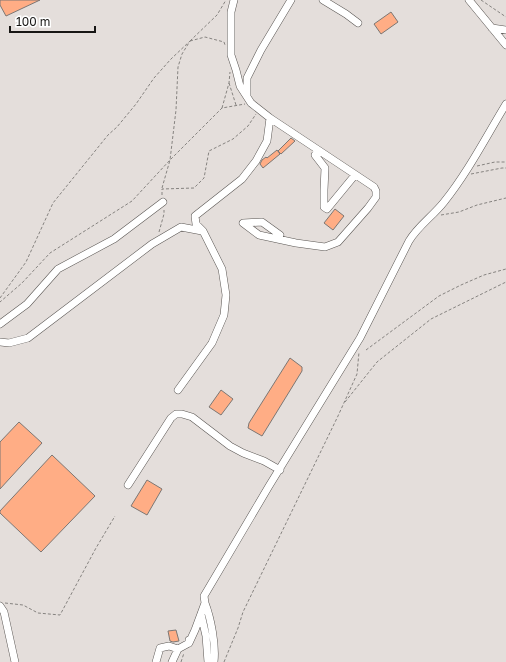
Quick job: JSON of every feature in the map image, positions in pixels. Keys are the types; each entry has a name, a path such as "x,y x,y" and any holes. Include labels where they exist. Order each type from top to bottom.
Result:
{"street":[{"path":"234,0 231,12 231,56 240,86 249,100 270,118 374,187 376,191 376,197 368,208 338,242 325,247 296,243 259,235 243,223 262,222 280,235"},
{"path":"249,100 247,78 261,50 291,0"},
{"path":"323,0 358,23"},
{"path":"469,0 506,45"},
{"path":"492,28 506,30"},
{"path":"214,662 215,653 209,614 204,596 360,338 414,232 444,202 463,177 506,104"},
{"path":"498,117 506,121"},
{"path":"178,390 212,344 224,315 226,295 222,270 203,231 196,224 195,216 242,179 256,161 267,141 270,118"},
{"path":"318,150 315,155 325,168 324,207 327,209 355,175"},
{"path":"0,324 27,304 58,269 114,239 163,202"},
{"path":"0,342 9,343 28,338 156,242 181,227 203,231"},
{"path":"128,485 170,418 176,414 192,417 230,446 280,470"},
{"path":"172,662 178,649 189,643 205,603"},
{"path":"2,604 15,662"},
{"path":"201,614 206,636 208,662"},
{"path":"189,643 193,622"},
{"path":"156,662 160,648 169,646 178,649"}],"path":[{"path":"0,298 26,262 53,203 108,135 136,104 154,78 171,59 217,15 226,0"},
{"path":"481,0 506,17"},
{"path":"156,242 164,214 162,189 170,160 176,110 178,67 182,54 190,41 205,37 224,42 231,56"},
{"path":"0,302 22,283 50,253 132,201 170,160 222,108 229,83 230,69"},
{"path":"229,83 236,105"},
{"path":"222,108 249,100"},
{"path":"162,189 194,188 204,178 209,151 232,139 248,126 259,109"},
{"path":"467,169 483,164 506,162"},
{"path":"463,177 480,172 506,168"},
{"path":"431,216 459,212 477,205 506,198"},
{"path":"366,350 439,296 484,275 506,268"},
{"path":"344,404 376,362 431,319 506,282"},
{"path":"224,662 244,612 344,404 357,374 359,353"},
{"path":"2,604 23,605 38,613 60,615 115,516"}],"building":[{"path":"0,0 40,0 6,16 0,5"},
{"path":"391,12 398,22 381,34 374,24"},
{"path":"291,138 295,141 281,154 278,151"},
{"path":"277,150 280,154 263,168 260,164 262,160"},
{"path":"335,209 344,216 333,230 324,223"},
{"path":"290,358 302,367 302,371 262,436 248,428 249,423"},
{"path":"221,390 233,399 221,415 209,407"},
{"path":"19,422 42,443 0,489 0,442"},
{"path":"52,455 95,496 41,552 0,513 0,511"},
{"path":"147,480 162,489 147,515 131,506"},
{"path":"176,630 179,641 170,641 168,631"}]}
